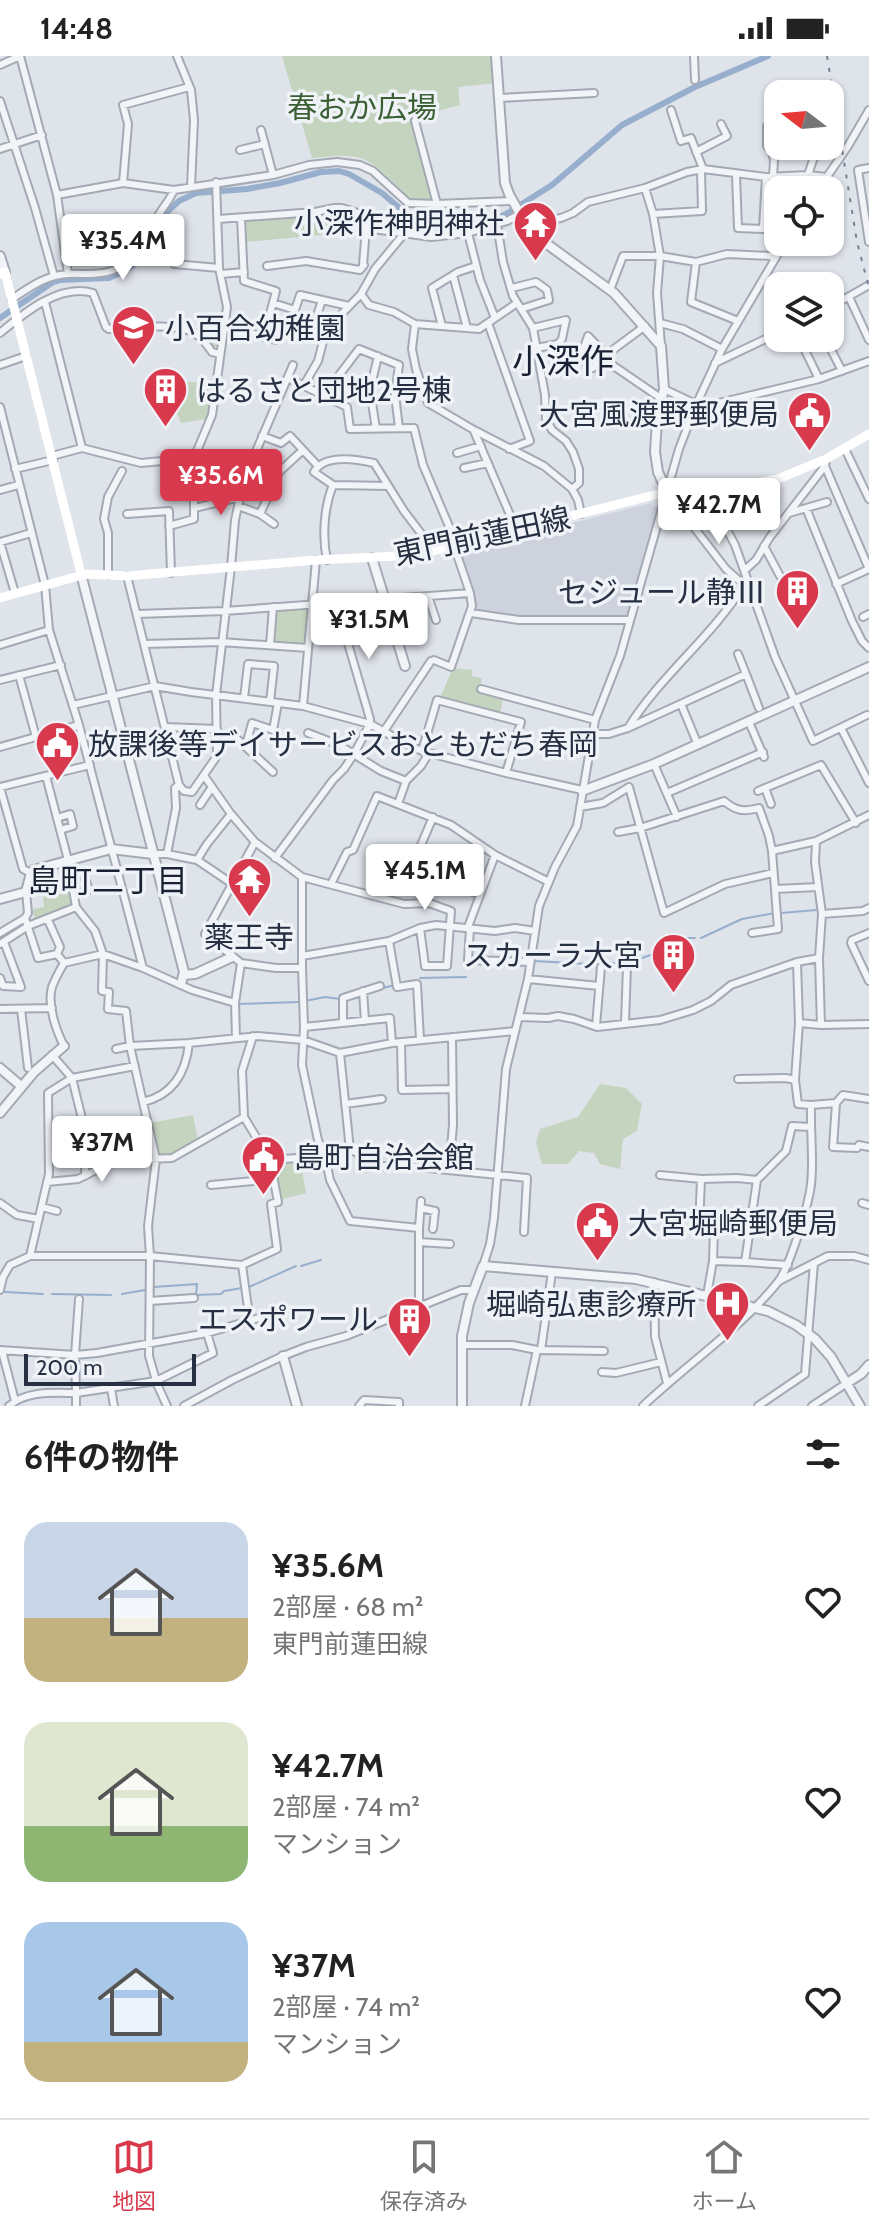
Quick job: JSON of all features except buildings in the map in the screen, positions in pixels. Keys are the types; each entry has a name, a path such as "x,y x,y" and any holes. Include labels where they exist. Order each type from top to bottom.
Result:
{"main road":[{"path":"3,273 15,308 81,574"},
{"name":"東門前蓮田線","path":"0,598 81,574 127,576 428,553 667,492 778,479 826,463 869,434"}],"street":[{"path":"0,65 20,56 57,195 68,274"},
{"path":"177,56 189,87 194,120 191,186"},
{"path":"496,56 505,183 527,227 610,290 661,346"},
{"path":"694,56 695,80"},
{"path":"123,183 128,124 123,105 189,87"},
{"path":"499,98 594,93"},
{"path":"0,101 54,276"},
{"path":"653,214 702,211 702,170 691,138 681,141 671,110"},
{"path":"827,176 869,110"},
{"path":"415,121 437,204"},
{"path":"696,152 727,136 721,124"},
{"path":"261,130 273,175"},
{"path":"0,149 42,135"},
{"path":"240,150 265,144"},
{"path":"808,175 813,160"},
{"path":"57,195 123,183 174,190 337,162 360,165 373,171 408,203 513,202"},
{"path":"869,168 858,170 869,242"},
{"path":"366,228 431,237 468,233 520,213 534,214 548,220 561,218 588,202 645,188 687,172 702,170 764,177"},
{"path":"736,175 738,228 763,229 764,222"},
{"path":"789,176 817,176"},
{"path":"169,526 194,519 194,458 212,415 227,307 220,271 216,184"},
{"path":"645,188 660,256 657,293 664,389 657,420 655,452 658,472 667,492 726,569 746,584"},
{"path":"0,333 15,308 39,281 68,274 89,275 112,271 131,259 174,190"},
{"path":"218,219 334,208 364,215 366,228 360,270 306,261 267,266"},
{"path":"241,218 244,281 276,291 264,336"},
{"path":"497,224 503,262 519,306 533,328 548,425 573,452 579,469 579,483 572,489"},
{"path":"468,233 495,318"},
{"path":"304,385 318,361 326,330 361,294 375,269 403,235"},
{"path":"610,290 623,256 660,256 696,262 727,254 771,256 775,259"},
{"path":"0,256 3,273"},
{"path":"462,1406 461,1345 465,1317 493,1232 506,1069 528,979 539,906 577,826 595,720 620,656 679,449 722,349 777,256"},
{"path":"696,262 691,302 738,321"},
{"path":"174,264 244,272"},
{"path":"363,265 375,269"},
{"path":"442,326 432,288 476,266"},
{"path":"453,275 467,328"},
{"path":"361,294 369,305 394,312 415,324 479,329 519,306 549,300 547,290 536,282 512,288"},
{"path":"844,300 869,285"},
{"path":"15,308 45,302 59,294 90,291 109,329 179,328 193,332 206,342 212,352 220,354"},
{"path":"273,303 295,310 300,295 349,306"},
{"path":"849,297 869,340"},
{"path":"313,328 322,300"},
{"path":"45,302 82,448"},
{"path":"533,328 566,320 558,344 536,348"},
{"path":"224,326 276,340 291,323 326,330"},
{"path":"457,453 530,441 488,323"},
{"path":"660,323 683,329 722,349"},
{"path":"415,324 412,349 428,403 544,466 572,489 581,514"},
{"path":"645,326 604,356 593,368 580,359 588,336 604,356 662,399"},
{"path":"715,363 764,340"},
{"path":"324,395 359,349 399,365 395,395 399,428"},
{"path":"806,352 819,379"},
{"path":"832,352 842,371"},
{"path":"0,365 26,356"},
{"path":"376,429 370,390 378,356"},
{"path":"664,389 702,407 819,379 869,361"},
{"path":"127,576 179,785 184,791 192,792 217,756 216,695 240,497 293,365"},
{"path":"288,378 347,407 350,429 414,428 423,465 456,546 470,593 471,613 451,667 431,661 384,731"},
{"path":"0,407 45,585 49,630 79,725 143,968"},
{"path":"474,430 517,531"},
{"path":"262,436 281,443 290,436 317,465"},
{"path":"0,445 9,443"},
{"path":"15,469 82,448 141,463 194,458"},
{"path":"845,449 869,499"},
{"path":"260,514 279,472 303,450"},
{"path":"388,486 333,485 314,472 317,465 329,459 374,463 423,536 428,553"},
{"path":"464,468 488,463"},
{"path":"745,570 756,560 826,463"},
{"path":"826,463 869,569 836,584"},
{"path":"108,575 108,533 104,519 108,497 122,471"},
{"path":"0,490 18,485"},
{"path":"327,560 323,541 333,485"},
{"path":"710,487 717,511 745,570 746,584 766,626 775,657 813,741 868,717"},
{"path":"195,508 240,497"},
{"path":"789,513 827,502"},
{"path":"238,506 260,514 274,524"},
{"path":"806,508 836,584 862,641 869,648"},
{"path":"127,514 169,511 171,573"},
{"path":"15,593 0,542 31,533"},
{"path":"764,546 780,576 784,579 789,577"},
{"path":"372,558 405,666"},
{"path":"303,706 316,560"},
{"path":"81,574 183,979 192,990 235,1003"},
{"path":"628,728 647,701 725,613 746,584"},
{"path":"137,614 224,611 470,593"},
{"path":"428,596 436,620"},
{"path":"275,858 354,754 370,724 336,602"},
{"path":"270,645 273,607"},
{"path":"471,613 519,620 630,620"},
{"path":"0,645 49,630"},
{"path":"144,644 221,642 308,648"},
{"path":"738,654 759,708"},
{"path":"244,698 248,664 274,666 273,730 252,723 246,745"},
{"path":"0,680 61,665"},
{"path":"73,705 155,686 303,706 370,724 425,752 582,790 654,764 869,667"},
{"path":"592,734 609,734 628,728 746,674"},
{"path":"19,675 36,737"},
{"path":"481,689 595,720"},
{"path":"398,804 406,781 421,766 437,700 521,722 506,773"},
{"path":"681,704 698,745"},
{"path":"667,793 764,755 749,722"},
{"path":"0,747 79,725"},
{"path":"165,727 217,731 235,737 273,772"},
{"path":"841,728 869,783"},
{"path":"308,733 406,781"},
{"path":"654,764 677,817"},
{"path":"90,765 0,787 23,869 31,873 111,849 197,860 231,883"},
{"path":"771,804 761,789 821,765 856,823"},
{"path":"46,776 68,860 76,907 95,931 103,954 102,991 109,992 108,1009 126,1011 130,1046 156,1159 148,1223 149,1356 167,1406"},
{"path":"205,777 255,842 302,877 404,904 429,903 451,911 447,966 425,966 420,928"},
{"path":"24,781 27,791"},
{"path":"167,854 176,808 175,788 179,785"},
{"path":"200,805 212,787"},
{"path":"580,807 603,803 629,787 664,913 725,884 773,873"},
{"path":"331,884 347,852 353,850 377,796 451,825 495,855 549,882"},
{"path":"618,832 724,801 739,811 759,808 772,851 778,929 752,933"},
{"path":"57,818 70,814 73,826 60,830"},
{"path":"197,860 231,814"},
{"path":"772,851 816,841 869,815"},
{"path":"433,817 412,866 413,872 479,894"},
{"path":"816,841 822,914 819,958 821,1025"},
{"path":"255,842 205,934 241,963 302,968"},
{"path":"495,855 469,928 468,960 530,962"},
{"path":"0,933 28,913 26,892 31,873"},
{"path":"302,877 302,1065 330,1180 350,1221 419,1228"},
{"path":"74,894 89,890 85,879"},
{"path":"775,889 818,887"},
{"path":"0,899 26,892"},
{"path":"0,978 3,986 21,987 2,943 28,926 76,907"},
{"path":"822,914 869,908"},
{"path":"25,918 38,958 57,954"},
{"path":"48,920 60,947 57,954"},
{"path":"302,956 389,941 436,925 495,931 515,928 535,931"},
{"path":"868,976 851,943 869,933"},
{"path":"389,941 397,987 417,984 420,1040"},
{"path":"57,954 64,963"},
{"path":"64,963 103,954 183,979 232,957"},
{"path":"519,1017 558,1016 596,1026 660,1020 711,1001 731,985 797,962 819,958"},
{"path":"797,962 799,1023 795,1080 798,1104 836,1103"},
{"path":"0,1113 21,1086 64,1046 56,1029 52,989 64,963"},
{"path":"236,1038 235,1003 241,963"},
{"path":"625,1023 627,966"},
{"path":"596,1026 601,967"},
{"path":"528,979 599,986"},
{"path":"343,1023 343,998 380,986"},
{"path":"363,991 365,1021"},
{"path":"0,1009 52,1008"},
{"path":"21,1009 28,1068"},
{"path":"304,1027 390,1018 402,1090 452,1089"},
{"path":"799,1023 869,1024"},
{"path":"116,1049 253,1036 303,1040 340,1053 396,1043 515,1031"},
{"path":"0,1290 2,1272 30,1256 150,1256 242,1265 277,1249 271,1204 278,1202 270,1160 244,1117 242,1071 253,1036"},
{"path":"449,1170 453,1125 452,1037"},
{"path":"143,1102 156,1099 169,1090 184,1067 189,1043"},
{"path":"340,1053 350,1150"},
{"path":"52,1055 72,1078 86,1135 85,1176"},
{"path":"30,1256 49,1174 48,1093 72,1078 135,1066"},
{"path":"0,1068 21,1086"},
{"path":"738,1079 795,1080"},
{"path":"869,1099 843,1095 836,1103 833,1147 869,1147"},
{"path":"345,1104 382,1099"},
{"path":"643,1406 739,1323 779,1281 788,1265 810,1195 811,1105"},
{"path":"47,1182 78,1179 112,1162 172,1158 244,1117"},
{"path":"745,1262 757,1180 786,1151 792,1126 810,1127"},
{"path":"270,1160 325,1156 350,1150 358,1153 365,1168 398,1165 527,1178 524,1232"},
{"path":"660,1175 757,1180"},
{"path":"211,1185 274,1179"},
{"path":"701,1179 699,1227 714,1227 713,1261 707,1295"},
{"path":"0,1203 17,1215 39,1219"},
{"path":"419,1305 421,1204 435,1211 433,1229"},
{"path":"42,1207 57,1211"},
{"path":"721,1217 751,1219"},
{"path":"419,1242 450,1244"},
{"path":"779,1281 828,1256 854,1256 869,1260"},
{"path":"713,1261 788,1265"},
{"path":"758,1406 805,1374 814,1263"},
{"path":"242,1265 250,1322"},
{"path":"483,1266 654,1282 754,1307 787,1319 809,1334 831,1357 860,1406"},
{"path":"525,1406 539,1350 552,1272"},
{"path":"654,1282 655,1337 667,1383"},
{"path":"184,1406 283,1356 346,1336 461,1290 473,1290"},
{"path":"150,1301 194,1298"},
{"path":"76,1406 75,1355 79,1299"},
{"path":"207,1333 213,1353 156,1381 76,1393 42,1392 12,1403 1,1351 75,1355 207,1333 266,1316"},
{"path":"461,1345 604,1351"},
{"path":"283,1356 297,1406"},
{"path":"602,1372 616,1373 661,1362"},
{"path":"812,1406 861,1374 869,1365"},
{"path":"111,1388 114,1406"},
{"path":"359,1406 364,1400 399,1402 399,1406"}],"shaded area":[{"path":"651,503 652,507 659,505 627,617 544,617 475,611 472,587 459,552"}],"green space":[{"name":"春おか広場","path":"282,56 494,56 496,83 458,87 460,105 412,118 433,200 411,200 382,172 363,159 344,156 312,158"},
{"path":"345,208 342,233 245,242 245,219 319,215 320,211"},
{"path":"204,323 220,325 219,346 213,347 205,335 196,329"},
{"path":"164,381 213,383 206,419 181,423"},
{"path":"308,608 304,644 274,641 276,610"},
{"path":"453,668 472,670 472,676 482,678 479,690 504,696 500,713 440,698"},
{"path":"61,879 62,884 70,882 72,903 57,913 34,918 33,909 44,907 43,897 56,893 54,881"},
{"path":"600,1084 626,1088 642,1104 637,1131 623,1139 620,1169 600,1164 594,1153 579,1151 568,1164 542,1164 536,1143 540,1129 578,1117"},
{"path":"193,1115 198,1140 170,1157 158,1158 150,1123"},
{"path":"300,1160 306,1193 279,1200 272,1162"}],"waterway":[{"path":"0,318 53,282 109,278 126,270 142,258 167,212 179,201 196,193 247,189 321,172 339,171 382,193 416,222 430,229 489,222 552,185 622,125 695,87 768,56"},
{"path":"781,913 816,910"},
{"path":"701,938 742,919 775,913"},
{"path":"0,940 11,933"},
{"path":"534,961 628,963 659,952 683,938 695,938"},
{"path":"420,978 466,977"},
{"path":"402,983 412,981"},
{"path":"383,988 395,985"},
{"path":"305,1001 325,997 340,999"},
{"path":"238,1004 299,1002"},
{"path":"301,1266 321,1260"},
{"path":"249,1287 296,1266"},
{"path":"154,1287 197,1284 196,1295 221,1294 242,1288"},
{"path":"122,1294 145,1290"},
{"path":"5,1292 43,1294"},
{"path":"52,1294 111,1295"}],"railway":[{"path":"827,56 857,242 869,288"}],"place":[{"name":"小深作神明神社","path":"535,262"},
{"name":"小百合幼稚園","path":"134,367"},
{"name":"はるさと団地2号棟","path":"165,429"},
{"name":"大宮風渡野郵便局","path":"810,453"},
{"name":"セジュール静Ⅲ","path":"797,631"},
{"name":"放課後等デイサービスおともだち春岡","path":"57,783"},
{"name":"薬王寺","path":"249,918"},
{"name":"スカーラ大宮","path":"674,994"},
{"name":"島町自治会館","path":"263,1196"},
{"name":"大宮堀崎郵便局","path":"597,1262"},
{"name":"堀崎弘恵診療所","path":"727,1343"},
{"name":"エスポワール","path":"409,1358"}],"district":[{"name":"小深作","path":"563,361"},
{"name":"島町二丁目","path":"108,880"}]}
